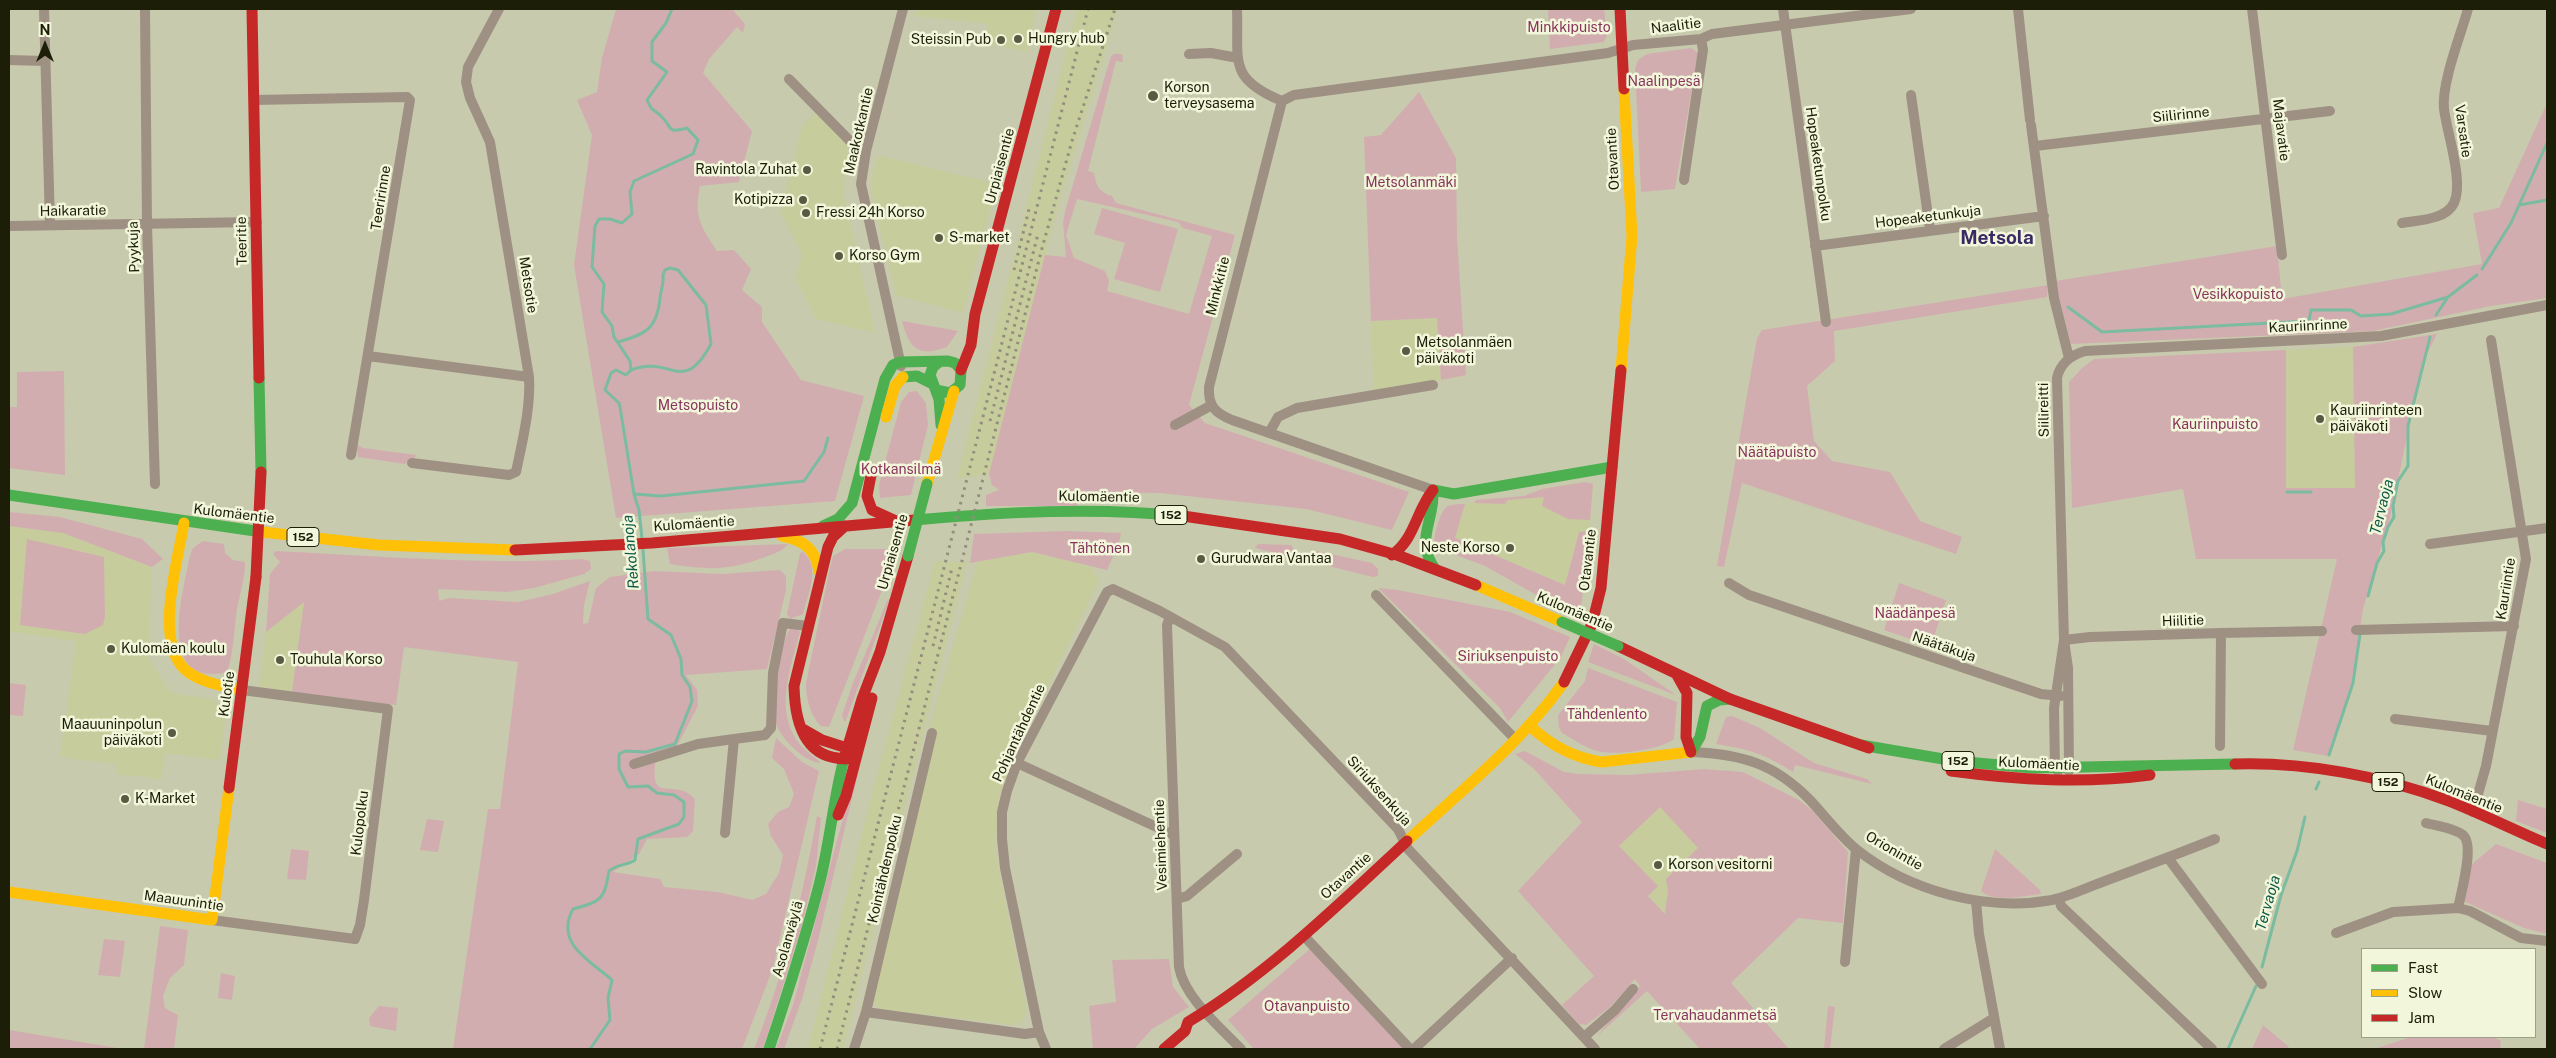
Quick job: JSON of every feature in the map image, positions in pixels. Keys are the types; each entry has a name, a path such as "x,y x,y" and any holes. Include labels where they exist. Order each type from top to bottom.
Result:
{"main road":[{"name":"Teeritie","path":"252,9 261,472"},
{"name":"Urpiaisentie","path":"843,761 862,699 880,652 942,431 948,418 954,391 960,385 961,370 971,345 972,330 1056,9"},
{"name":"Otavantie","path":"1164,1049 1185,1031 1188,1022 1206,1011 1304,936 1516,740 1569,675 1592,624 1601,588 1632,236 1620,9"},
{"name":"Urpiaisentie","path":"942,431 931,370 944,361 972,330"},
{"path":"816,529 838,519 852,503 885,378 893,366 900,362 944,361 955,363 961,370"},
{"path":"898,522 874,512 867,496 890,400 899,380 903,377 917,376 946,393 954,391"},
{"path":"1433,490 1454,494 1612,467"},
{"name":"Kulotie","path":"212,920 256,577 261,472"},
{"path":"1392,555 1407,544 1423,499 1433,490"},
{"path":"1433,490 1436,503 1423,548 1425,556 1435,569"},
{"name":"Kulomäentie","path":"9,495 184,523 416,547 506,550 600,546 769,534 989,515 1099,511 1172,515 1294,531 1343,540 1435,569 1511,599 1521,605"},
{"path":"184,523 168,622 167,635 172,657 188,674 195,678 242,690"},
{"path":"801,728 822,740 847,748 855,758 843,761 828,757 809,746 801,728 793,701 808,626 828,547 833,537 845,526"},
{"name":"Kulomäentie","path":"1294,531 1521,605 1618,646 1694,674 1805,724"},
{"path":"769,534 803,541 816,554 820,574"},
{"name":"Kulomäentie","path":"1618,646 1730,699 1805,724 1906,762 1931,768 1987,776 2096,781 2137,777 2219,764"},
{"name":"Urpiaisentie","path":"855,758 871,702 880,652"},
{"path":"1677,675 1688,693 1686,737 1691,752"},
{"path":"1691,752 1700,738 1704,710 1709,704 1730,699"},
{"name":"Orionintie","path":"1529,725 1559,749 1590,761 1602,762 1691,752"},
{"name":"Kulomäentie","path":"1861,745 1955,761 2056,768 2258,763 2323,769 2388,782 2473,812 2547,844"},
{"name":"Asolanväylä","path":"830,835 846,796 855,758"},
{"name":"Asolanväylä","path":"769,1049 805,939 830,835 835,793 843,761"},
{"name":"Maauunintie","path":"9,892 212,920"}],"street":[{"path":"44,9 50,225"},
{"name":"Pyykuja","path":"144,9 147,224 155,484"},
{"name":"Metsotie","path":"412,462 509,475 516,472 530,389 529,377 490,142 470,98 466,82 468,67 499,9"},
{"name":"Maakotkantie","path":"903,9 866,151 861,184 903,377"},
{"path":"1237,9 1238,58 1242,75 1254,87 1282,101 1294,95 1608,53 1622,48"},
{"name":"Hopeaketunpolku","path":"1783,9 1826,322"},
{"name":"Naalitie","path":"1622,48 1633,45 1701,39 1712,34 1786,26 1906,9"},
{"path":"2018,9 2054,298 2069,358"},
{"name":"Majavatie","path":"2252,9 2282,255"},
{"name":"Varsatie","path":"2402,223 2436,217 2454,204 2457,190 2444,107 2445,90 2468,9"},
{"path":"1684,180 1703,50 1701,39"},
{"path":"1189,54 1211,53 1238,58"},
{"path":"9,60 45,61"},
{"path":"789,79 854,145 866,151"},
{"path":"1911,95 1930,230"},
{"name":"Teeririnne","path":"254,100 408,97 410,100 351,455"},
{"name":"Minkkitie","path":"1210,406 1209,387 1282,101"},
{"name":"Siilirinne","path":"2035,146 2330,111"},
{"name":"Hopeaketunkuja","path":"1816,246 2044,216"},
{"name":"Haikaratie","path":"9,226 257,222"},
{"name":"Kauriinrinne","path":"2069,358 2085,351 2382,336 2547,306"},
{"name":"Kauriintie","path":"2473,812 2480,792 2526,566 2491,340"},
{"path":"368,356 529,377"},
{"name":"Siilireitti","path":"2064,781 2071,768 2069,696 2064,640 2057,378 2069,358"},
{"path":"1269,433 1278,417 1297,408 1433,385"},
{"path":"1175,425 1210,406 1222,416 1433,490"},
{"path":"2430,544 2547,528"},
{"name":"Näätäkuja","path":"1730,583 1749,595 1798,613 2041,694 2069,696"},
{"name":"Siriuksenkuja","path":"1112,589 1226,647 1398,829 1408,849 1512,958 1595,1049"},
{"name":"Pohjantähdentie","path":"1046,1049 1040,1032 1005,868 1002,812 1006,791 1017,763 1107,592 1112,589"},
{"path":"1376,595 1516,740"},
{"name":"Vesimiehentie","path":"1170,617 1167,624 1181,979 1188,990 1241,1049"},
{"path":"634,764 698,744 765,735 771,728 770,698 783,623 808,626"},
{"path":"2356,630 2514,626"},
{"path":"2221,633 2322,631"},
{"name":"Hiilitie","path":"2064,640 2090,637 2221,633 2220,746"},
{"name":"Siilireitti","path":"2056,768 2056,696 2064,640"},
{"name":"Kulopolku","path":"242,690 388,710 362,917 355,939"},
{"path":"2395,719 2492,731"},
{"name":"Kointähdenpolku","path":"854,1049 866,1012 932,733"},
{"path":"725,832 734,739"},
{"name":"Orionintie","path":"1691,752 1737,756 1768,767 1793,784 1856,849 1888,869 1911,880 1940,892 1976,901 2021,903 2059,898 2215,839"},
{"path":"1017,763 1174,835"},
{"path":"2056,768 2064,781"},
{"path":"2426,823 2462,834 2469,844 2458,908"},
{"path":"1844,962 1856,849"},
{"path":"1177,899 1187,896 1237,854"},
{"path":"2168,858 2262,984"},
{"path":"2059,898 2061,906 2212,1049"},
{"path":"1976,901 1979,934 2000,1049"},
{"path":"2336,933 2393,912 2458,908 2470,911 2521,938 2547,941"},
{"name":"Maauunintie","path":"212,920 355,939"},
{"path":"1304,936 1412,1049 1512,958"},
{"path":"1584,1037 1615,1010 1633,989"},
{"path":"866,1012 1025,1034 1040,1032"},
{"path":"1944,1049 1994,1018"}],"shaded area":[{"path":"916,9 1036,9 1028,53 985,42 989,24 913,16"},
{"path":"1077,9 1118,9 1058,206 989,474 957,479"},
{"path":"817,112 849,147 845,168 844,197 875,333 816,319 796,279 802,254 780,212 802,126"},
{"name":"S-market","path":"878,155 997,184 963,313 896,295 872,195 872,177"},
{"name":"Metsolanmäen päiväkoti","path":"1438,318 1441,380 1374,392 1371,321"},
{"name":"Kauriinrinteen päiväkoti","path":"2353,347 2355,488 2286,489 2286,350"},
{"path":"1585,482 1593,484 1590,531 1579,532 1566,585 1488,552 1486,554 1462,546 1455,538 1465,504 1474,503 1476,500 1524,496 1542,489"},
{"name":"Kulomäen koulu","path":"9,526 63,533 152,567 148,658 171,693 211,699 221,705 226,713 220,760 165,753 161,779 116,774 117,764 60,757 76,641 9,631"},
{"path":"1032,552 1089,566 1099,580 1014,757 999,796 995,849 1027,1012 1022,1022 1013,1025 880,1009 874,1004 872,998 927,735 978,561"},
{"path":"935,561 967,562 843,1049 808,1049 870,801"},
{"name":"Touhula Korso","path":"304,602 292,692 259,687 266,632"},
{"path":"1660,807 1721,830 1672,921 1644,891 1619,846"}],"green space":[{"name":"Metsopuisto","path":"616,9 732,9 745,24 743,33 737,27 709,59 703,73 752,131 739,182 700,186 698,213 706,234 717,251 734,250 751,269 742,290 762,307 762,322 801,380 864,396 835,501 616,518 574,265 592,135 577,100 597,92 602,58"},
{"name":"Minkkipuisto","path":"1548,9 1604,9 1607,35 1604,42 1550,49"},
{"name":"Naalinpesä","path":"1691,48 1698,53 1675,189 1641,192 1635,69 1638,60 1647,54"},
{"path":"1122,54 1123,62 1116,61 1088,171 1094,173 1099,188 1104,193 1112,196 1116,203 1235,235 1189,405 1205,423 1409,492 1392,530 1306,509 1160,493 1078,492 1077,506 986,506 986,495 999,490 992,485 989,474 1045,255 1066,257 1063,222 1066,208 1111,56","holes":["1077,199 1178,222 1183,228 1212,236 1189,314 1107,291 1109,281 1105,271 1074,258 1066,235"]},
{"name":"Metsolanmäki","path":"1419,92 1456,158 1457,237 1466,375 1441,380 1437,318 1371,321 1364,137 1381,135"},
{"name":"Vesikkopuisto","path":"2547,103 2547,298 2491,306 2373,331 2071,344 2055,281 2277,246 2282,299 2482,264 2473,213 2499,208"},
{"path":"1102,208 1178,229 1160,292 1114,279 1125,243 1094,234"},
{"name":"Näätäpuisto","path":"2048,285 2047,297 1834,331 1835,361 1807,386 1814,441 1832,461 1890,472 1920,521 1962,537 1956,554 1742,483 1724,567 1717,566 1757,338 1762,330"},
{"path":"902,321 958,331 947,347 937,350 921,350 911,344"},
{"name":"Kauriinpuisto","path":"2437,334 2422,364 2390,518 2363,609 2350,694 2329,756 2293,750 2337,559 2196,559 2183,489 2072,508 2069,382 2082,368 2094,359 2286,350 2286,488 2355,488 2353,347"},
{"path":"64,371 65,475 9,468 9,407 17,407 17,372"},
{"name":"Kotkansilmä","path":"917,391 926,403 928,425 911,495 880,498 879,485 901,402 909,392"},
{"path":"358,445 363,448 416,455 413,460 405,464 358,457 356,446"},
{"path":"1585,482 1593,484 1590,520 1568,519 1542,506 1544,497 1508,500 1505,504 1474,503 1476,500 1524,496 1542,489"},
{"path":"1465,504 1455,538 1463,541 1462,546 1486,554 1487,552 1565,585 1579,532 1590,531 1580,615 1556,606 1485,566 1435,547 1437,525 1445,508 1452,505"},
{"path":"9,512 60,517 142,539 163,559 152,567 63,533 9,526"},
{"name":"Tähtönen","path":"1067,531 1121,533 1119,544 1107,570 1032,552 970,563 974,534"},
{"path":"27,539 104,557 105,616 103,625 85,634 20,625"},
{"path":"203,541 224,544 225,553 233,560 245,562 227,672 204,673 190,666 182,652 179,634 183,591 190,555 193,548"},
{"path":"788,544 778,552 752,562 718,568 670,564 667,548"},
{"path":"1258,544 1291,545 1298,555 1317,551 1372,563 1378,569 1378,576 1373,577 1255,548"},
{"path":"845,549 898,549 829,727 821,726 811,712 806,683 833,556"},
{"path":"276,551 505,561 582,559 590,561 591,569 584,574 534,588 507,592 438,589 439,601 449,598 518,602 553,594 590,581 584,605 583,624 588,623 596,588 610,577 654,571 721,574 780,570 786,576 786,590 767,669 686,675 697,690 698,706 676,748 657,753 655,781 659,786 687,792 695,799 693,831 687,837 647,839 639,854 613,872 660,879 664,887 718,892 752,900 766,894 779,873 783,855 771,836 768,824 778,812 789,807 794,794 784,769 772,758 776,738 802,762 819,771 773,968 742,1049 453,1049 488,809 500,809 518,662 404,647 396,705 292,692 304,602 266,632 270,574 280,562 273,554"},
{"path":"803,552 811,565 812,581 803,614 790,619 787,614 800,553"},
{"name":"Näädänpesä","path":"1899,583 1946,600 1931,646 1884,630"},
{"name":"Siriuksenpuisto","path":"1378,588 1398,590 1510,612 1570,637 1561,657 1508,722 1500,708"},
{"path":"888,599 890,599 845,723 842,715 853,683"},
{"path":"791,628 797,628 800,632 789,674 786,702 787,716 798,742 821,763 808,759 794,749 782,736 776,723 775,704 778,674 784,644"},
{"path":"1594,644 1624,659 1676,695 1588,662"},
{"name":"Tähdenlento","path":"1588,668 1677,702 1674,739 1648,749 1615,753 1588,748 1562,733 1559,728 1558,715 1585,681"},
{"path":"9,683 26,685 23,716 9,715"},
{"path":"1732,716 1760,728 1814,763 1867,779 1872,784 1795,765 1793,772 1756,753 1716,744 1726,717"},
{"path":"865,736 858,774 802,999 784,1049 776,1049 793,1005"},
{"name":"Tervahaudanmetsä","path":"1525,751 1564,772 1578,774 1628,775 1704,769 1743,772 1799,800 1813,811 1848,852 1843,923 1798,918 1731,983 1789,1049 1700,1049 1647,991 1596,1037 1640,986 1635,979 1609,1008 1586,1025 1579,1024 1562,1005 1594,976 1518,891 1582,822 1533,768 1515,754","holes":["1660,807 1698,848 1666,879 1668,891 1665,914 1648,896 1658,886 1619,846"]},
{"path":"2518,800 2547,809 2547,833 2516,821"},
{"path":"817,816 821,818 816,866 802,925 763,1049 754,1049 775,992 792,934"},
{"path":"427,819 444,821 438,852 420,850"},
{"path":"2496,844 2547,863 2547,934 2524,928 2463,901 2471,865"},
{"path":"291,849 309,851 306,880 287,879"},
{"path":"1995,849 2040,890 2041,894 2001,898 1987,895 1981,891"},
{"path":"160,926 188,930 184,965 170,978 163,996 165,1008 178,1015 174,1049 144,1049"},
{"path":"104,939 125,941 120,977 98,975"},
{"name":"Otavanpuisto","path":"1311,948 1402,1049 1254,1049 1228,1020"},
{"path":"1169,959 1173,987 1189,1007 1152,1029 1134,1049 1093,1049 1089,1006 1116,1002 1112,960"},
{"path":"221,973 235,976 232,1000 218,998"},
{"path":"379,1006 398,1008 396,1031 370,1026 369,1018"},
{"path":"1828,1006 1835,1007 1830,1049 1824,1049"},
{"path":"2263,1025 2289,1047 2287,1049 2252,1049"},
{"path":"9,1030 123,1049 9,1049"},
{"path":"2408,1038 2495,1038 2501,1041 2500,1049 2374,1049"}],"waterway":[{"name":"Rekolanoja","path":"642,539 639,510 634,494 620,407 619,403 605,390 611,373 616,370 626,375 631,370 630,361 614,337 612,326 602,312 604,284 592,267 595,226 599,219 610,219 622,223 632,214 630,192 634,181 693,154 698,140 687,128 672,130 662,117 652,109 647,100 667,72 652,61 652,42 666,23 672,9"},
{"path":"2482,269 2511,223 2547,143"},
{"path":"2519,205 2547,200"},
{"path":"618,342 643,333 653,323 656,317 665,270 670,268 678,270 706,305 711,344 701,360 692,368 676,371 645,366 631,370"},
{"path":"2436,315 2448,297 2477,275"},
{"path":"2068,307 2102,332 2309,321 2311,310 2351,310 2361,316 2391,314 2448,297"},
{"name":"Tervaoja","path":"2368,596 2377,563 2384,551 2383,542 2394,517 2393,506 2398,481 2408,466 2408,426 2430,337"},
{"path":"634,494 661,496 804,481 824,452 828,438"},
{"path":"2287,492 2311,492"},
{"name":"Rekolanoja","path":"590,1049 610,1020 608,998 612,980 585,958 571,942 568,932 568,921 573,909 590,904 600,898 603,894 609,871 635,860 638,839 679,824 684,817 684,802 674,795 657,793 648,786 628,787 619,769 619,754 625,751 646,752 675,744 692,701 690,687 682,675 681,659 671,635 648,619 643,550"},
{"name":"Tervaoja","path":"2329,755 2353,683 2360,634"},
{"path":"2316,789 2319,782"},
{"name":"Tervaoja","path":"2262,967 2281,895 2297,851 2305,817"},
{"name":"Tervaoja","path":"2228,1049 2256,986"}],"railway":[{"path":"820,1049 1088,9"},
{"path":"837,1049 1041,252 1072,141 1115,9"},
{"path":"1014,270 1030,205"},
{"path":"990,421 1038,234"},
{"path":"933,646 952,568"}],"traffic: fast":[{"path":"900,362 948,361 955,363 961,370 960,385 950,393 936,390"},
{"path":"823,526 838,519 852,503 885,379 893,365 900,362"},
{"path":"939,362 933,367 930,375 939,399 941,425"},
{"path":"903,377 917,376 931,383"},
{"path":"259,378 261,472"},
{"path":"1433,490 1454,494 1612,467"},
{"path":"908,556 927,484"},
{"path":"1433,490 1426,549 1435,569"},
{"path":"9,495 262,532"},
{"path":"915,520 1083,511 1183,516"},
{"path":"1562,622 1618,646"},
{"path":"1691,752 1700,737 1707,706 1719,700 1730,699"},
{"path":"1861,745 1955,761 2033,768 2235,764"},
{"path":"769,1049 802,947 819,885 844,759"}],"traffic: slow":[{"path":"1621,370 1632,236 1624,89"},
{"path":"886,417 895,386 903,377"},
{"path":"927,484 954,391"},
{"path":"184,523 170,602 169,623 171,643 177,660 194,676 242,690"},
{"path":"262,532 379,545 515,550"},
{"path":"782,536 796,540 812,551 819,571"},
{"path":"1476,585 1562,622"},
{"path":"1407,841 1510,746 1564,682"},
{"path":"1529,725 1562,750 1602,762 1691,752"},
{"path":"9,892 212,920 229,788"}],"traffic: jam":[{"path":"252,9 259,378"},
{"path":"961,370 971,345 975,314 1056,9"},
{"path":"1620,9 1624,89"},
{"path":"1564,682 1592,624 1601,588 1621,370"},
{"path":"872,470 867,496 872,510 896,521"},
{"path":"256,577 261,472"},
{"path":"1392,555 1406,541 1427,498 1433,490"},
{"path":"1183,516 1340,539 1397,555 1476,585"},
{"path":"515,550 652,543 915,520"},
{"path":"801,728 822,740 847,748 855,758 839,758 825,755 815,749 807,740 801,728 797,715 794,686 828,547 833,537 845,526"},
{"path":"844,759 862,699 880,652 908,556"},
{"path":"229,788 256,577"},
{"path":"1618,646 1730,699 1869,748"},
{"path":"1677,675 1687,693 1686,737 1691,752"},
{"path":"838,815 846,796 872,698"},
{"path":"2235,764 2289,765 2316,768 2344,772 2397,784 2449,801 2547,844"},
{"path":"1951,771 2050,780 2125,778 2150,775"},
{"path":"1164,1049 1185,1031 1188,1022 1218,1003 1275,960 1407,841"}],"place":[{"name":"Hungry hub","path":"1018,39"},
{"name":"Steissin Pub","path":"1001,40"},
{"name":"Korson terveysasema","path":"1153,96"},
{"name":"Ravintola Zuhat","path":"807,170"},
{"name":"Kotipizza","path":"803,200"},
{"name":"Fressi 24h Korso","path":"806,213"},
{"name":"S-market","path":"939,238"},
{"name":"Korso Gym","path":"839,256"},
{"name":"Metsolanmäen päiväkoti","path":"1406,351"},
{"name":"Kauriinrinteen päiväkoti","path":"2320,419"},
{"name":"Neste Korso","path":"1510,548"},
{"name":"Gurudwara Vantaa","path":"1201,559"},
{"name":"Kulomäen koulu","path":"111,649"},
{"name":"Touhula Korso","path":"280,660"},
{"name":"Maauuninpolun päiväkoti","path":"172,733"},
{"name":"K-Market","path":"125,799"},
{"name":"Korson vesitorni","path":"1658,865"}],"district":[{"name":"Metsola","path":"1997,238"}]}
